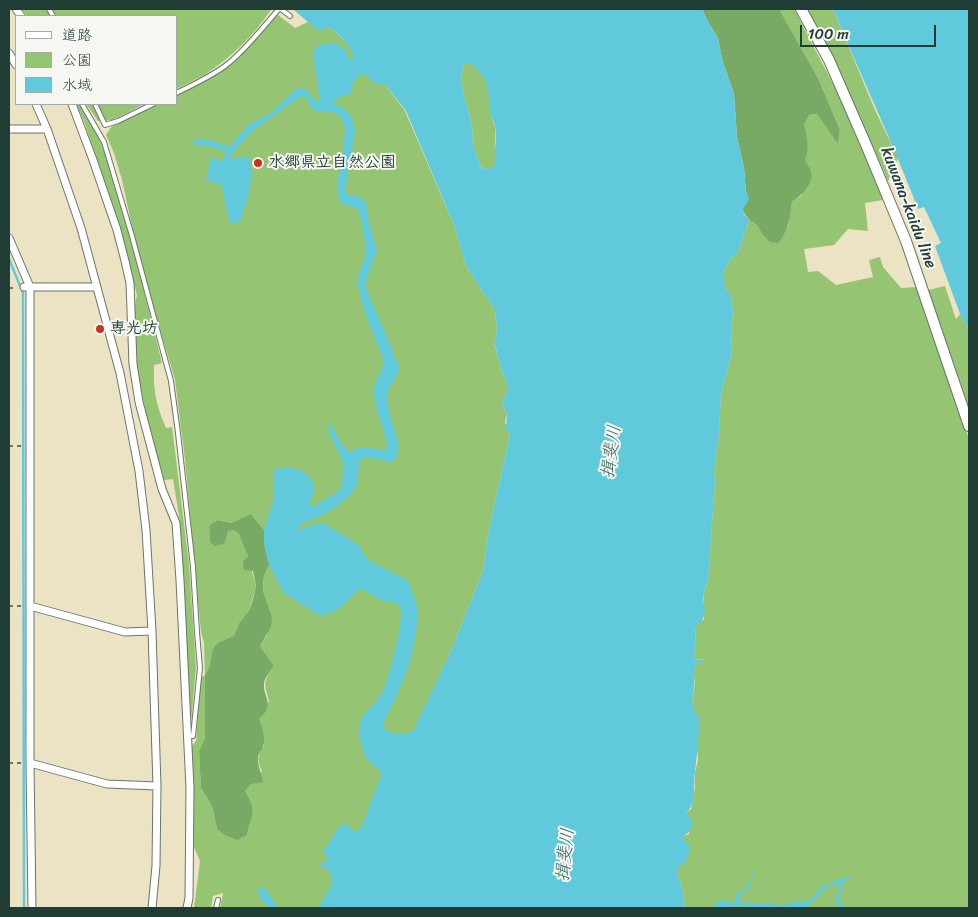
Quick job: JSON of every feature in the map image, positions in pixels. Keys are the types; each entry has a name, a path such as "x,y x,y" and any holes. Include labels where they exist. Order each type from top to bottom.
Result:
{"main road":[{"name":"kuwana-kaidu line","path":"801,9 829,60 868,146 906,241 969,426"}],"street":[{"path":"36,105 47,129 81,228 120,373 139,471 146,530 152,630 157,786 156,866 152,908"},
{"path":"72,105 117,230 125,261 130,283 133,364 139,402 162,489 176,523 190,798 187,908"},
{"path":"9,129 47,129"},
{"path":"9,238 24,287 30,606 32,908"},
{"path":"24,287 96,287"},
{"path":"30,606 126,632 152,630"},
{"path":"30,763 107,784 157,786"}],"lane":[{"path":"178,91 204,79 225,66 240,53 280,9 290,16"},
{"path":"83,105 104,142 132,236 171,382 192,567 200,668 193,736 188,736"},
{"path":"95,105 105,125"},
{"path":"96,127 118,121 151,105"},
{"path":"216,908 218,900"}],"path":[{"path":"9,288 24,287"},
{"path":"9,446 19,446"},
{"path":"9,606 18,606"},
{"path":"9,763 19,763"}],"green space":[{"path":"22,9 271,10 257,29 232,54 204,75 178,88 178,15 26,15"},
{"path":"293,9 329,26 385,84 405,111 454,225 466,266 495,310 497,331 494,343 503,375 508,383 508,392 502,404 507,413 505,422 510,434 488,534 483,571 450,653 331,908 220,908 223,893 213,896 211,908 194,908 200,861 194,847 191,747 196,741 201,678 205,675 204,643 201,632 185,460 175,380 138,254 122,180 114,153 106,135 111,127 141,111 148,110 156,105 178,105 178,94 205,81 226,67 278,15 295,28 308,22","holes":["251,514 264,530 263,591 272,616 267,635 260,646 274,666 266,683 269,701 259,719 264,746 258,758 262,771 245,791 253,808 247,835 217,829 212,806 201,788 199,751 205,738 205,706 212,654 234,636 239,623 249,611 256,586 245,546 239,534 234,530 228,531 225,543 210,542 209,525 218,520 231,523"]},
{"path":"702,9 779,9 818,78 840,130 838,144 817,114 809,115 804,124 808,147 805,160 811,171 811,180 803,193 792,202 786,229 778,243 770,242 743,211 748,197 737,137 734,94 722,59 718,38"},
{"path":"779,9 794,9 844,105 883,200 865,203 868,231 848,229 834,245 804,249 808,272 818,271 836,285 873,277 869,260 880,257 883,267 901,288 918,287 969,439 969,908 685,908 681,883 677,877 677,867 684,864 689,845 684,841 684,836 689,834 691,819 686,813 691,809 698,760 692,702 695,682 693,672 696,664 704,659 694,660 696,626 704,619 703,595 708,581 715,480 714,469 719,433 721,393 732,352 733,312 731,297 724,284 724,271 730,259 738,253 749,220 757,225 762,234 788,226 792,202 801,196 811,172 804,160 807,138 803,124 809,115 817,114 838,143 840,130 818,78"},
{"path":"807,9 833,9 875,110 898,158 888,181 840,73"},
{"path":"464,63 471,63 480,71 486,81 490,98 490,112 495,127 495,166 487,169 481,167 473,145 472,126 462,87 461,75"},
{"path":"76,105 82,105 96,131 105,154 130,236 162,363 154,365 155,390 166,428 172,427 189,564 196,668 191,721 180,522 173,479 164,480 155,454 137,365 134,309 137,295 121,231 84,121"},
{"path":"87,105 142,105 113,120 98,121"},
{"path":"945,286 956,319 960,314 969,330 969,407 928,290"},
{"path":"251,514 264,530 264,544 269,565 264,575 263,591 272,616 271,627 260,646 274,666 264,682 268,705 264,714 259,719 264,736 264,744 258,760 263,782 251,784 245,791 252,804 253,813 247,835 237,840 217,829 212,806 201,788 199,751 205,738 205,675 208,671 212,652 217,644 234,636 239,623 249,611 256,586 253,571 244,570 243,562 248,556 239,534 234,530 228,531 225,543 215,546 210,542 209,525 218,520 231,523"}],"water":[{"name":"揖斐川","path":"293,9 702,9 718,38 722,59 734,94 737,137 744,168 746,192 749,199 743,211 749,220 738,253 730,259 724,271 724,284 731,297 733,312 732,352 721,393 719,433 714,469 715,480 708,581 703,595 705,613 702,621 696,626 694,660 706,659 696,664 694,672 692,702 694,710 699,717 698,738 694,794 692,805 686,813 692,819 690,831 684,836 684,841 689,845 690,851 684,864 677,867 677,877 681,883 685,908 318,908 332,884 330,871 320,866 328,858 322,849 329,843 337,829 346,823 349,828 356,832 362,826 381,775 380,769 370,762 363,748 360,726 363,716 384,689 397,641 401,610 397,603 380,600 359,589 336,610 325,615 318,615 283,592 269,565 264,544 264,530 273,501 275,469 280,467 292,468 304,472 308,476 314,486 309,505 314,506 339,491 342,484 343,465 342,459 331,438 328,424 330,423 341,443 349,452 360,447 379,450 387,448 374,391 383,358 364,309 358,281 365,255 363,232 358,209 341,203 337,192 345,132 344,123 335,113 314,110 306,97 301,96 255,129 230,155 231,159 248,156 251,171 250,187 239,222 233,224 229,221 221,184 206,181 211,157 221,161 224,158 225,151 208,146 195,145 192,142 194,139 210,140 229,147 248,125 271,113 297,88 306,89 316,102 320,101 313,53 316,49 328,43 338,45 346,51 349,59 354,61 349,46 330,27 319,31","holes":["464,63 471,63 482,75 487,85 490,112 496,136 495,165 487,169 481,167 473,145 472,126 462,87 461,75","362,74 368,76 375,83 385,84 406,111 454,225 466,266 495,310 497,331 494,342 503,375 508,383 508,392 502,404 507,413 506,429 510,434 488,534 483,571 450,653 413,731 404,734 387,732 384,721 403,680 415,637 417,607 409,581 370,561 364,555 360,546 324,523 296,529 330,510 350,495 356,486 361,459 366,457 391,462 396,458 398,452 397,438 390,417 387,396 398,373 399,366 366,288 366,280 377,250 368,219 366,201 356,195 348,195 345,191 355,132 354,125 351,116 333,102 351,93 354,82"]},
{"path":"833,9 969,9 969,330 960,314 935,246 941,243 924,207 918,209 898,158"},
{"path":"759,869 753,873 749,888 740,894 740,902 782,905 808,902 822,886 841,879 851,878 845,881 841,888 839,902 846,908 839,908 835,902 838,883 824,889 805,908 755,908 743,906 707,908 714,906 720,900 736,902 735,895 739,891 745,890 749,884 752,872"},
{"path":"263,887 278,908 270,907 263,901 257,890"}],"waterway":[{"path":"9,259 23,293 24,908"}],"place":[{"name":"水郷県立自然公園","path":"258,163"},
{"name":"専光坊","path":"100,329"}]}
